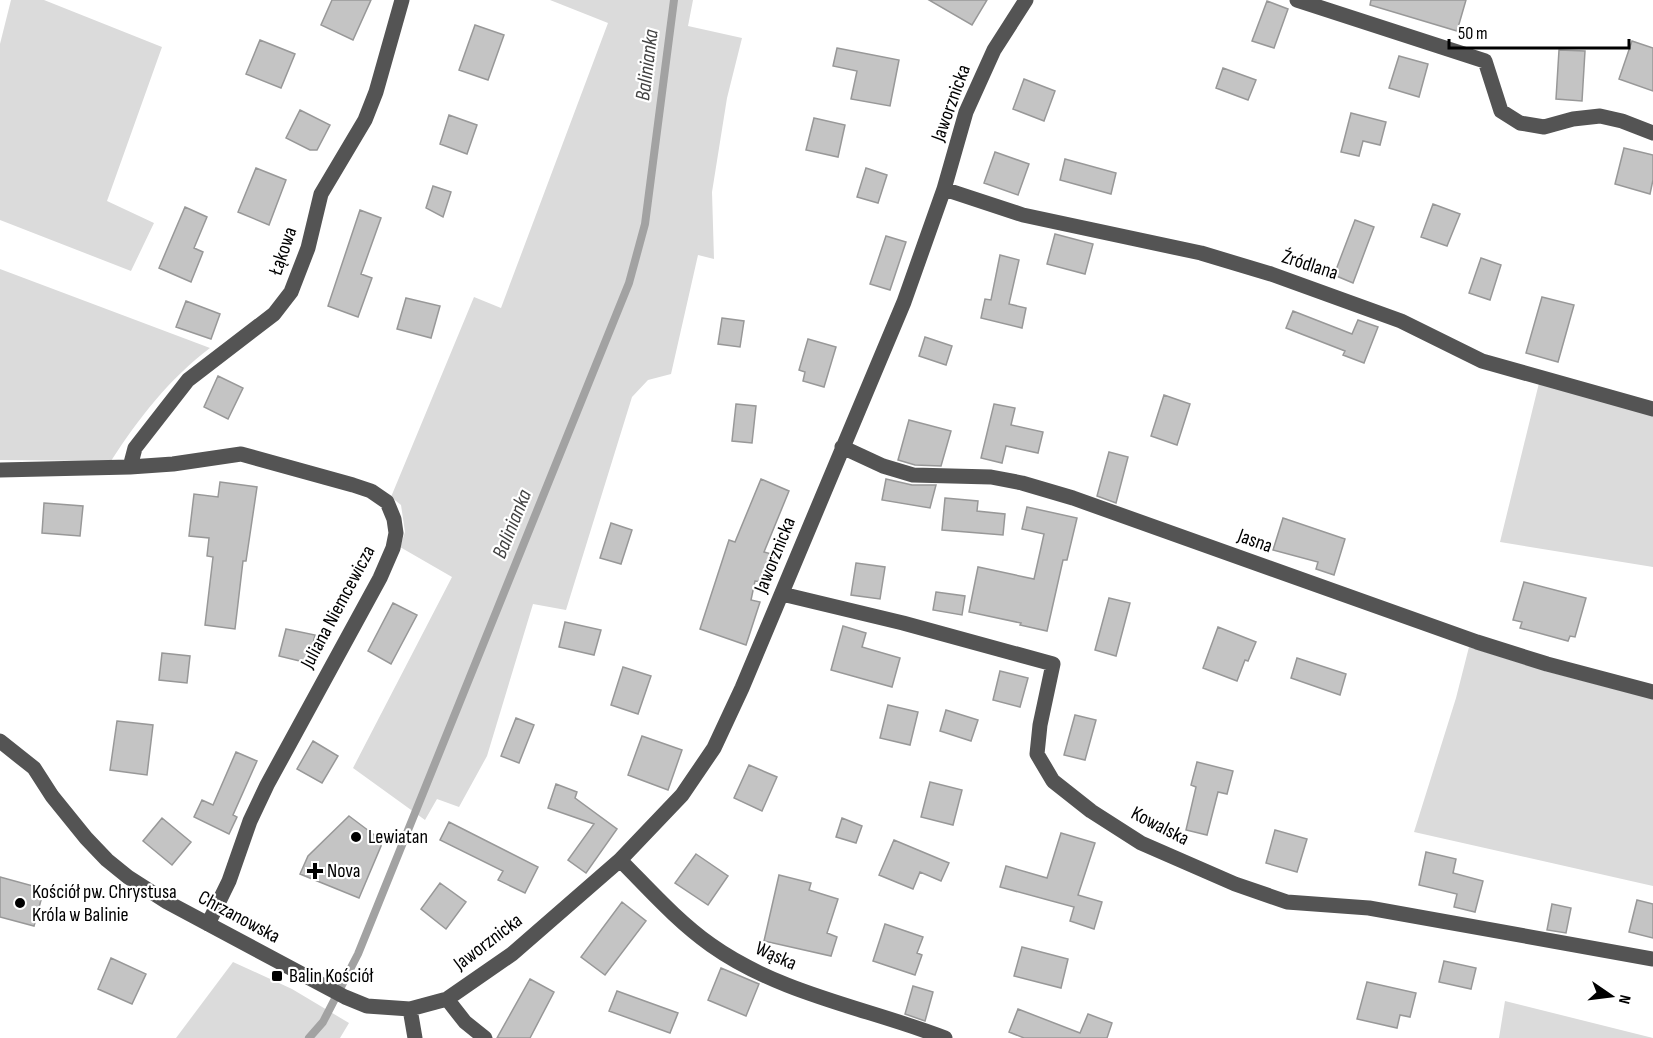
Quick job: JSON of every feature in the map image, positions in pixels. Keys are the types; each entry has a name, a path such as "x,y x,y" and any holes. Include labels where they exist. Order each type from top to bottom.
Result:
{"street":[{"name":"Łąkowa","path":"130,467 135,448 188,380 274,314 291,291 308,248 321,194 365,120 376,92 402,0"},
{"name":"Jaworznicka","path":"410,1009 447,999 512,954 620,860 682,795 714,748 742,688 904,302 944,189 966,111 994,50 1026,0"},
{"path":"1297,0 1485,61 1502,111 1520,123 1544,127 1573,119 1600,116 1622,121 1653,133"},
{"name":"Źródlana","path":"944,189 1023,215 1201,253 1271,274 1401,321 1482,361 1653,409"},
{"name":"Jasna","path":"842,447 882,466 913,475 991,477 1022,483 1073,498 1527,658 1653,692"},
{"name":"Juliana Niemcewicza","path":"0,470 130,467 173,464 241,454 371,491 387,502 394,519 396,533 393,548 380,578 267,785 250,820 229,881 208,924"},
{"name":"Kowalska","path":"782,594 903,623 1053,664 1040,725 1037,754 1053,781 1090,811 1141,843 1234,884 1287,902 1369,908 1653,959"},
{"name":"Chrzanowska","path":"0,741 34,768 52,796 107,860 168,902 345,997 367,1005 410,1009"},
{"name":"Wąska","path":"620,860 690,928 711,945 744,965 842,1005 945,1038"},
{"path":"447,999 465,1022 485,1038"},
{"path":"410,1009 415,1038"}],"shaded area":[{"path":"11,0 44,0 162,47 107,201 154,223 131,271 0,220 0,44"},
{"path":"550,0 693,0 688,26 742,38 727,98 712,192 714,259 698,255 671,374 648,380 632,397 566,610 533,604 487,756 459,807 437,799 425,820 353,768 452,577 400,547 405,532 401,505 391,497 474,297 501,308 608,23"},
{"path":"0,269 210,348 168,386 132,430 111,461 0,460"},
{"path":"1539,383 1653,415 1653,567 1500,542"},
{"path":"1469,647 1553,673 1653,699 1653,886 1414,832 1456,698"},
{"path":"233,962 292,989 349,1023 340,1038 176,1038"},
{"path":"1505,1001 1653,1038 1499,1038"}],"building":[{"path":"332,0 371,0 353,40 321,25"},
{"path":"929,0 987,0 972,25"},
{"path":"1371,0 1466,0 1457,31 1370,5"},
{"path":"1267,1 1288,9 1274,48 1252,41"},
{"path":"475,25 504,35 488,80 459,70"},
{"path":"260,40 295,54 281,88 246,74"},
{"path":"1632,41 1653,48 1653,91 1619,79"},
{"path":"837,48 899,60 890,106 851,99 857,71 833,66"},
{"path":"1559,50 1585,51 1582,101 1556,99"},
{"path":"1399,56 1428,64 1419,97 1389,88"},
{"path":"1223,68 1256,80 1248,100 1216,88"},
{"path":"1024,79 1055,91 1044,121 1013,109"},
{"path":"300,110 330,125 317,150 310,150 286,138"},
{"path":"1351,113 1386,122 1380,145 1363,141 1359,156 1341,152"},
{"path":"449,115 477,125 467,154 440,144"},
{"path":"814,118 845,125 838,157 806,150"},
{"path":"1624,148 1653,155 1653,180 1650,194 1615,184"},
{"path":"995,152 1029,164 1018,195 984,183"},
{"path":"1065,159 1116,173 1111,194 1060,180"},
{"path":"256,168 286,180 269,225 238,212"},
{"path":"866,168 887,175 878,203 857,197"},
{"path":"433,186 451,192 443,217 426,208"},
{"path":"1433,204 1460,214 1447,246 1421,237"},
{"path":"185,207 207,217 194,248 203,252 191,282 159,268"},
{"path":"360,210 381,218 361,274 372,278 358,317 328,306"},
{"path":"1355,220 1374,227 1353,283 1334,275"},
{"path":"1055,234 1093,244 1085,274 1047,264"},
{"path":"886,236 906,242 890,290 870,284"},
{"path":"1000,255 1019,260 1009,304 1026,308 1022,328 981,318 985,299 991,300"},
{"path":"1481,258 1501,265 1490,300 1469,293"},
{"path":"1542,297 1574,305 1558,362 1526,353"},
{"path":"406,298 440,306 431,338 397,329"},
{"path":"186,301 220,314 211,339 176,327"},
{"path":"1293,311 1352,334 1358,320 1378,327 1364,363 1343,355 1345,351 1286,328"},
{"path":"722,318 744,321 740,347 718,344"},
{"path":"925,337 952,346 946,365 919,356"},
{"path":"808,339 836,347 824,387 803,381 805,372 799,370"},
{"path":"218,376 243,388 228,419 204,407"},
{"path":"1164,395 1190,404 1177,445 1151,436"},
{"path":"736,404 756,406 752,443 732,441"},
{"path":"994,404 1015,408 1011,425 1043,432 1038,453 1006,446 1002,463 981,458"},
{"path":"909,420 951,431 941,466 915,465 898,460"},
{"path":"1109,452 1128,457 1116,503 1097,496"},
{"path":"761,479 789,491 764,552 775,555 766,582 755,581 751,600 760,602 746,645 700,629 729,540 735,542"},
{"path":"886,479 912,485 936,485 930,508 882,500"},
{"path":"220,482 257,487 246,561 243,561 235,629 205,625 213,557 207,556 209,538 189,536 194,494 218,497"},
{"path":"945,498 978,501 977,511 1005,514 1003,535 942,530"},
{"path":"44,503 83,506 80,536 42,533"},
{"path":"1027,507 1077,518 1067,560 1063,560 1047,631 969,612 978,567 1034,579 1044,534 1022,529"},
{"path":"1283,518 1345,539 1334,575 1316,569 1318,562 1273,550"},
{"path":"611,523 632,530 621,564 600,558"},
{"path":"856,563 885,567 880,599 851,595"},
{"path":"1524,582 1586,598 1575,637 1570,636 1568,641 1520,628 1522,622 1513,620"},
{"path":"936,592 965,596 962,615 933,610"},
{"path":"1109,598 1130,603 1116,656 1095,650"},
{"path":"393,603 417,615 391,664 368,651"},
{"path":"565,622 601,630 594,655 559,647"},
{"path":"843,626 866,633 862,647 900,658 892,687 831,670"},
{"path":"1218,627 1256,642 1248,661 1245,660 1237,681 1203,668"},
{"path":"286,629 315,635 308,663 279,656"},
{"path":"162,653 190,656 187,683 159,680"},
{"path":"1297,658 1346,674 1340,695 1291,678"},
{"path":"623,667 651,676 638,714 611,705"},
{"path":"1000,671 1028,678 1020,707 993,700"},
{"path":"888,705 918,712 910,745 880,738"},
{"path":"946,710 978,720 971,741 940,731"},
{"path":"1075,715 1096,720 1085,760 1064,755"},
{"path":"516,718 534,725 519,763 501,756"},
{"path":"117,721 153,725 147,775 110,770"},
{"path":"642,736 682,750 668,790 628,775"},
{"path":"313,741 338,756 322,783 297,769"},
{"path":"236,752 257,761 233,815 237,817 229,834 194,817 202,800 213,805"},
{"path":"1197,762 1233,771 1227,794 1218,792 1207,835 1186,830 1196,787 1191,785"},
{"path":"749,765 777,777 762,811 734,798"},
{"path":"930,782 962,790 953,825 921,817"},
{"path":"556,784 577,792 575,798 617,829 586,873 568,860 594,824 548,808"},
{"name":"Lewiatan","path":"349,816 381,840 381,846 359,898 300,874 308,856"},
{"path":"162,818 191,842 172,865 143,841"},
{"path":"842,818 862,826 856,843 836,837"},
{"path":"449,822 538,867 525,893 498,880 503,871 440,840"},
{"path":"1275,830 1307,839 1297,872 1266,863"},
{"path":"1061,833 1095,843 1078,895 1102,902 1094,929 1070,921 1074,907 1000,887 1006,866 1047,878"},
{"path":"894,840 949,863 941,881 920,872 913,889 879,875"},
{"path":"1426,852 1456,859 1453,873 1483,881 1475,912 1454,907 1457,894 1419,885"},
{"path":"696,854 728,876 708,905 675,883"},
{"path":"779,875 811,883 809,890 838,899 827,933 837,937 831,956 764,941"},
{"name":"Kościół pw. Chrystusa Króla w Balinie","path":"0,877 44,889 34,926 0,917"},
{"path":"440,883 466,902 446,929 421,909"},
{"path":"1637,900 1653,904 1653,938 1629,932"},
{"path":"622,902 646,921 605,975 581,957"},
{"path":"1552,904 1571,908 1566,933 1547,930"},
{"path":"885,924 923,937 917,953 922,955 915,975 873,961"},
{"path":"1022,947 1068,959 1061,988 1014,976"},
{"path":"111,958 146,974 132,1004 98,989"},
{"path":"1444,961 1476,968 1471,989 1439,982"},
{"path":"721,968 759,984 746,1016 708,1000"},
{"path":"530,979 554,992 530,1038 497,1038"},
{"path":"1367,982 1416,993 1410,1017 1400,1015 1397,1028 1357,1019"},
{"path":"913,986 933,992 925,1021 905,1014"},
{"path":"617,991 678,1013 670,1033 609,1011"},
{"path":"1018,1009 1080,1033 1088,1014 1112,1023 1107,1038 1024,1038 1009,1032"}],"waterway":[{"name":"Balinianka","path":"309,1038 323,1022 358,954 629,283 645,224 674,0"}],"place":[{"name":"Lewiatan","path":"356,837"},
{"name":"Nova","path":"315,871"},
{"name":"Kościół pw. Chrystusa Króla w Balinie","path":"20,903"},
{"name":"Balin Kościół","path":"277,976"}]}
